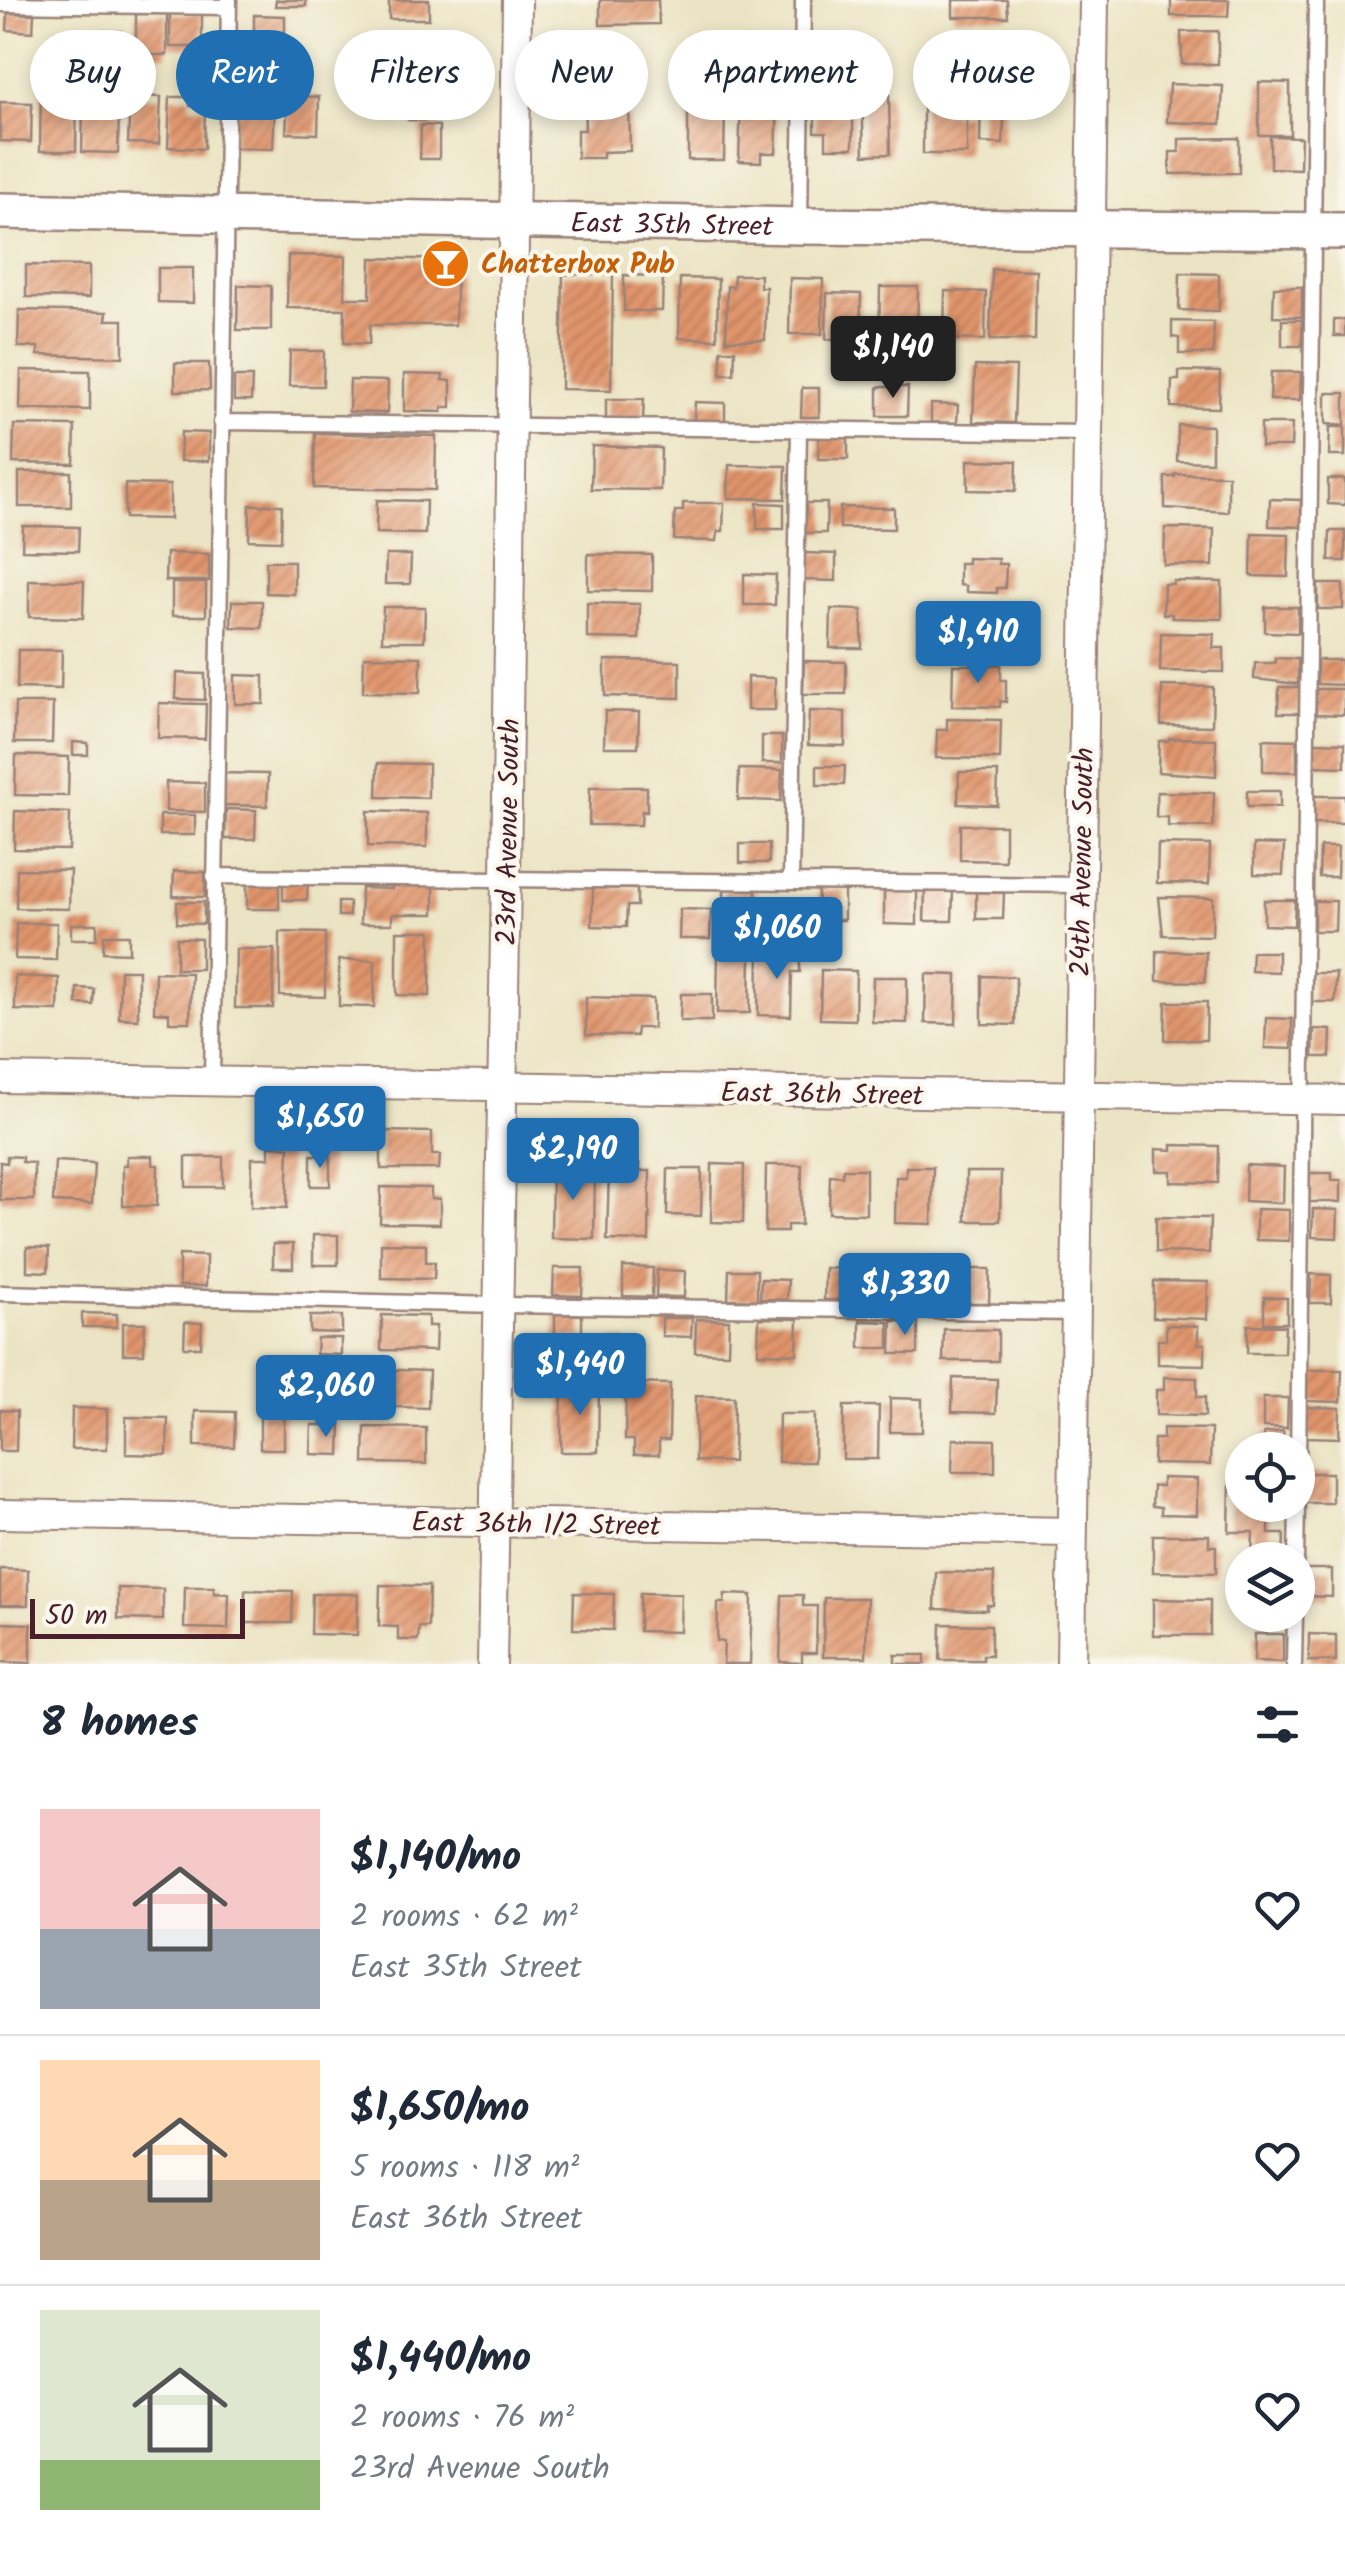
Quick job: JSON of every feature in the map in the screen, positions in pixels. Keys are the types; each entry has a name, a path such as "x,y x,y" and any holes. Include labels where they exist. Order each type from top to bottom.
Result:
{"street":[{"name":"23rd Avenue South","path":"492,1664 516,0"},
{"name":"24th Avenue South","path":"1071,1664 1094,0"},
{"name":"East 35th Street","path":"0,211 1329,231"},
{"name":"East 36th Street","path":"0,1078 1345,1100"},
{"name":"East 36th 1/2 Street","path":"0,1514 1072,1532"}],"lane":[{"path":"800,226 803,0"},
{"path":"1298,1432 1329,231 1316,0"},
{"path":"0,4 229,3 212,1082"},
{"path":"221,422 1088,433"},
{"path":"790,882 798,430"},
{"path":"214,876 1081,886"},
{"path":"0,1293 1075,1313"},
{"path":"1294,1664 1295,1632"}],"building":[{"path":"276,0 306,0 306,6 275,6"},
{"path":"389,0 429,0 429,19 389,19"},
{"path":"600,0 658,0 659,24 600,25"},
{"path":"953,0 1007,0 1008,17 953,17"},
{"path":"1171,0 1229,0 1228,16 1171,16"},
{"path":"8,13 34,14 33,30 7,30"},
{"path":"136,14 167,14 167,55 156,55 156,30 136,30"},
{"path":"170,14 202,14 202,30 176,30 176,47 170,47"},
{"path":"254,15 285,16 285,30 254,30"},
{"path":"1218,31 1218,64 1182,64 1181,32"},
{"path":"1259,82 1290,83 1290,135 1259,135"},
{"path":"1169,84 1223,86 1221,124 1167,122"},
{"path":"156,97 161,97 159,144 128,143 129,120 156,120"},
{"path":"170,97 176,97 176,120 205,120 204,149 168,147"},
{"path":"314,97 319,97 318,134 286,133 287,120 314,120"},
{"path":"0,102 30,103 31,142 0,141"},
{"path":"40,120 76,120 76,151 40,151"},
{"path":"83,120 119,120 118,153 82,152"},
{"path":"234,120 274,120 273,149 233,148"},
{"path":"585,120 629,120 630,151 603,152 603,158 577,158 577,130 585,130"},
{"path":"688,120 725,120 724,160 688,160"},
{"path":"740,120 777,120 776,153 761,153 761,162 739,161"},
{"path":"815,120 853,120 853,148 826,148 826,132 815,132"},
{"path":"863,120 889,120 890,154 864,155"},
{"path":"923,120 967,120 967,154 923,154"},
{"path":"980,120 1004,120 1003,144 980,143"},
{"path":"421,125 439,126 439,159 420,159"},
{"path":"1270,136 1301,137 1300,169 1270,168"},
{"path":"1239,138 1239,173 1170,174 1170,152 1179,152 1179,139"},
{"path":"288,255 346,256 345,298 370,298 371,258 457,260 455,325 370,325 369,344 344,343 345,309 287,308"},
{"path":"26,265 89,266 89,298 26,297"},
{"path":"158,268 193,268 193,303 158,302"},
{"path":"992,269 1036,270 1035,340 990,340"},
{"path":"1180,273 1219,274 1219,311 1179,310"},
{"path":"563,274 613,275 611,390 561,389"},
{"path":"624,275 663,276 662,311 624,311"},
{"path":"734,275 760,275 760,287 766,287 765,340 726,340 727,286 733,287"},
{"path":"680,278 718,279 717,339 679,338"},
{"path":"790,278 823,279 822,334 789,334"},
{"path":"238,285 271,286 271,330 237,330"},
{"path":"880,287 918,287 917,346 879,345"},
{"path":"1274,287 1302,287 1302,317 1273,316"},
{"path":"945,291 986,292 985,340 944,339"},
{"path":"827,293 861,294 860,340 826,339"},
{"path":"19,310 107,312 106,320 123,320 123,357 38,355 38,347 18,347"},
{"path":"1282,320 1302,320 1302,346 1282,346"},
{"path":"1334,320 1345,320 1345,336 1334,336"},
{"path":"1172,321 1214,322 1213,354 1179,354 1179,338 1172,337"},
{"path":"721,350 735,350 734,374 721,374"},
{"path":"290,351 324,351 323,386 289,386"},
{"path":"175,363 209,363 210,390 175,391"},
{"path":"975,366 1016,367 1014,423 973,422"},
{"path":"21,370 90,371 90,410 20,409"},
{"path":"1179,371 1220,372 1219,408 1171,407 1172,380 1179,380"},
{"path":"1271,372 1301,372 1300,400 1270,400"},
{"path":"404,374 443,375 442,380 451,381 451,407 442,407 442,412 404,411"},
{"path":"234,377 252,377 251,401 234,401"},
{"path":"350,380 388,381 387,413 349,412"},
{"path":"878,387 908,387 907,416 878,416"},
{"path":"802,388 819,388 819,417 801,417"},
{"path":"1326,393 1345,393 1345,425 1326,424"},
{"path":"606,399 644,399 643,420 606,419"},
{"path":"695,402 725,403 725,421 694,420"},
{"path":"931,404 958,405 957,423 931,422"},
{"path":"1261,424 1292,424 1291,447 1261,447"},
{"path":"14,425 75,426 74,464 13,463"},
{"path":"1178,425 1212,426 1212,462 1177,461"},
{"path":"1330,427 1345,427 1345,456 1329,456"},
{"path":"181,432 209,433 209,461 180,461"},
{"path":"315,433 436,436 435,490 314,488"},
{"path":"819,436 848,437 848,459 818,459"},
{"path":"592,446 661,448 660,490 591,489"},
{"path":"968,460 1017,461 1016,491 968,490"},
{"path":"729,465 786,466 785,499 728,498"},
{"path":"19,472 71,472 71,507 19,507"},
{"path":"1228,475 1228,512 1165,508 1165,477"},
{"path":"1328,479 1345,479 1345,505 1328,504"},
{"path":"125,484 170,485 170,519 125,518"},
{"path":"1270,499 1301,500 1301,527 1269,526"},
{"path":"377,500 426,501 425,534 376,533"},
{"path":"683,503 724,503 723,531 718,531 717,541 674,540 675,511 683,511"},
{"path":"757,503 784,504 784,529 757,529"},
{"path":"806,503 827,503 826,533 805,533"},
{"path":"250,505 282,505 281,541 249,540"},
{"path":"840,507 894,508 894,529 840,528"},
{"path":"23,526 79,527 78,551 22,550"},
{"path":"1165,528 1214,529 1213,566 1164,565"},
{"path":"1330,531 1345,531 1345,561 1329,561"},
{"path":"1252,533 1289,534 1288,577 1251,576"},
{"path":"166,553 209,554 209,581 165,581"},
{"path":"805,553 836,554 836,581 804,580"},
{"path":"588,554 652,555 652,591 588,590"},
{"path":"386,555 411,555 410,584 385,584"},
{"path":"967,558 998,559 998,564 1006,564 1005,588 997,588 997,593 966,592 966,586 959,585 959,563 967,563"},
{"path":"266,561 294,561 294,594 266,593"},
{"path":"744,574 776,575 775,605 744,605"},
{"path":"29,580 84,581 83,618 29,617"},
{"path":"1222,582 1222,619 1172,618 1172,614 1163,614 1164,584"},
{"path":"172,583 206,583 206,616 172,616"},
{"path":"1318,584 1343,584 1343,609 1318,609"},
{"path":"232,601 262,601 262,628 231,627"},
{"path":"587,603 640,604 639,639 587,638"},
{"path":"383,607 425,607 424,641 382,641"},
{"path":"1265,607 1298,607 1298,633 1265,632"},
{"path":"831,609 862,610 862,648 830,648"},
{"path":"948,612 999,613 999,617 1008,617 1007,643 999,643 999,650 948,649"},
{"path":"1161,633 1214,634 1213,648 1224,648 1224,672 1160,671"},
{"path":"18,650 62,650 61,689 17,688"},
{"path":"364,656 421,657 420,693 363,692"},
{"path":"1275,658 1298,659 1298,684 1254,679 1255,663 1275,663"},
{"path":"605,660 680,661 680,698 605,696"},
{"path":"1317,660 1342,660 1342,685 1317,684"},
{"path":"804,661 846,662 846,694 803,694"},
{"path":"953,665 1001,665 1006,702 1000,701 1000,707 952,706"},
{"path":"177,673 205,674 205,700 176,699"},
{"path":"235,675 264,676 264,704 235,704"},
{"path":"747,677 775,678 775,710 747,710"},
{"path":"1162,686 1213,687 1212,726 1161,725"},
{"path":"1279,687 1299,687 1299,713 1278,713"},
{"path":"1316,689 1344,689 1344,715 1316,714"},
{"path":"15,703 53,703 52,743 14,743"},
{"path":"159,703 206,704 205,739 158,738"},
{"path":"605,711 639,712 638,747 604,747"},
{"path":"809,711 845,712 845,746 808,745"},
{"path":"947,719 1001,720 1000,759 936,758 937,730 947,730"},
{"path":"762,736 782,736 782,763 762,763"},
{"path":"1216,739 1216,776 1158,772 1159,741"},
{"path":"1263,739 1297,740 1297,772 1263,771"},
{"path":"73,742 88,743 88,755 73,755"},
{"path":"1315,742 1345,743 1345,767 1315,766"},
{"path":"16,755 69,757 68,796 15,795"},
{"path":"378,763 428,764 428,798 377,797"},
{"path":"817,766 845,766 844,785 817,785"},
{"path":"739,769 782,770 781,801 738,800"},
{"path":"959,772 998,772 997,805 958,804"},
{"path":"222,773 268,774 267,806 221,805"},
{"path":"166,782 205,783 205,812 166,811"},
{"path":"590,787 647,787 647,812 642,811 641,825 589,825"},
{"path":"1247,791 1280,791 1280,807 1247,807"},
{"path":"1157,792 1214,793 1213,827 1168,826 1168,817 1156,817"},
{"path":"1314,796 1345,796 1345,823 1314,823"},
{"path":"226,809 256,810 255,839 225,839"},
{"path":"15,811 70,813 69,850 14,849"},
{"path":"368,811 427,813 427,847 368,846"},
{"path":"160,815 195,815 195,835 160,835"},
{"path":"960,825 1005,825 1005,861 960,860"},
{"path":"740,844 769,844 769,863 740,863"},
{"path":"1158,844 1210,845 1209,884 1157,883"},
{"path":"1254,844 1284,845 1283,875 1254,874"},
{"path":"1320,847 1338,847 1337,877 1319,877"},
{"path":"17,869 70,870 69,909 16,908"},
{"path":"174,871 205,872 205,897 173,896"},
{"path":"247,879 279,880 279,909 247,909"},
{"path":"283,880 308,880 307,900 283,900"},
{"path":"392,883 434,884 434,914 392,914 392,924 360,924 361,888 392,889"},
{"path":"724,887 756,887 756,916 724,916"},
{"path":"593,888 637,889 637,906 627,906 626,927 592,926"},
{"path":"818,890 844,890 844,920 817,920"},
{"path":"884,890 917,890 917,925 884,924"},
{"path":"925,891 953,892 952,921 924,921"},
{"path":"976,892 1004,893 1003,919 976,919"},
{"path":"1159,897 1213,898 1212,936 1163,935"},
{"path":"1264,900 1295,900 1294,926 1264,925"},
{"path":"1314,901 1336,901 1335,931 1314,931"},
{"path":"177,902 204,902 204,924 177,923"},
{"path":"338,902 349,902 349,916 338,916"},
{"path":"680,909 711,910 710,939 679,939"},
{"path":"16,923 57,923 56,960 15,959"},
{"path":"71,924 97,924 97,939 71,939"},
{"path":"397,931 431,931 430,996 397,995"},
{"path":"280,932 325,933 325,997 280,996"},
{"path":"104,935 129,935 129,953 103,952"},
{"path":"177,938 201,939 201,969 176,969"},
{"path":"236,949 274,949 273,1008 235,1008"},
{"path":"718,950 751,950 750,1013 717,1013"},
{"path":"759,951 800,952 800,972 792,972 791,1016 758,1015"},
{"path":"1157,951 1206,952 1205,982 1157,981"},
{"path":"1252,952 1278,952 1278,972 1251,971"},
{"path":"339,960 375,960 374,1007 339,1006"},
{"path":"120,970 138,970 138,1019 119,1018"},
{"path":"821,970 856,971 855,1020 820,1019"},
{"path":"155,972 191,973 190,1022 169,1022 169,1013 154,1012"},
{"path":"1312,973 1336,973 1335,1002 1312,1002"},
{"path":"926,974 957,975 956,1024 925,1023"},
{"path":"15,976 59,978 58,1011 15,1010"},
{"path":"982,976 1016,977 1015,1025 982,1024"},
{"path":"873,977 907,977 907,1023 872,1022"},
{"path":"77,988 94,989 93,1005 77,1004"},
{"path":"681,994 712,994 712,1021 680,1021"},
{"path":"586,997 653,999 653,1028 637,1028 636,1036 586,1035"},
{"path":"1166,1002 1207,1002 1206,1040 1165,1040"},
{"path":"1266,1018 1292,1019 1292,1049 1265,1048"},
{"path":"1314,1029 1331,1030 1330,1057 1313,1057"},
{"path":"381,1131 432,1132 432,1155 440,1155 439,1169 381,1169"},
{"path":"1172,1145 1219,1146 1218,1183 1171,1182 1171,1171 1156,1171 1156,1149 1172,1150"},
{"path":"269,1146 289,1147 287,1208 251,1207 252,1158 269,1158"},
{"path":"311,1155 330,1156 330,1186 311,1186"},
{"path":"7,1156 34,1163 34,1200 0,1200 0,1162 7,1163"},
{"path":"127,1156 153,1156 153,1165 158,1165 157,1206 123,1206 123,1165 127,1165"},
{"path":"186,1157 223,1157 223,1187 186,1187"},
{"path":"55,1161 94,1163 92,1204 53,1202"},
{"path":"564,1164 595,1169 594,1239 551,1238 552,1169 563,1169"},
{"path":"619,1164 640,1164 640,1171 650,1171 649,1241 607,1240 609,1170 618,1170"},
{"path":"712,1164 744,1165 743,1223 711,1222"},
{"path":"766,1165 802,1165 801,1225 787,1225 787,1232 765,1232"},
{"path":"1246,1165 1284,1167 1283,1203 1245,1201"},
{"path":"906,1167 933,1167 932,1224 895,1223 896,1177 906,1177"},
{"path":"668,1169 702,1169 701,1216 667,1215"},
{"path":"843,1169 866,1169 866,1214 829,1213 830,1175 842,1176"},
{"path":"966,1172 1001,1172 1000,1221 966,1221"},
{"path":"1310,1173 1332,1173 1332,1180 1341,1180 1341,1202 1309,1202"},
{"path":"381,1187 431,1188 431,1199 440,1199 440,1224 380,1223"},
{"path":"1256,1209 1289,1210 1289,1241 1256,1240"},
{"path":"1313,1209 1338,1210 1337,1238 1312,1237"},
{"path":"1156,1217 1210,1218 1209,1253 1156,1252"},
{"path":"313,1235 338,1235 338,1265 313,1265"},
{"path":"381,1243 426,1244 426,1262 435,1262 434,1279 381,1278"},
{"path":"273,1244 293,1244 293,1268 273,1268"},
{"path":"27,1247 49,1248 48,1272 27,1271"},
{"path":"179,1255 206,1256 206,1286 179,1286"},
{"path":"924,1266 955,1266 954,1303 924,1303"},
{"path":"623,1267 653,1268 652,1297 623,1296"},
{"path":"554,1268 583,1268 582,1296 553,1295"},
{"path":"825,1268 854,1269 854,1300 824,1300"},
{"path":"959,1269 990,1269 989,1303 959,1303"},
{"path":"657,1270 685,1271 684,1297 656,1297"},
{"path":"729,1270 757,1270 757,1300 728,1299"},
{"path":"1311,1274 1331,1275 1331,1303 1310,1303"},
{"path":"761,1279 788,1280 787,1300 760,1299"},
{"path":"1154,1281 1208,1282 1207,1319 1153,1317"},
{"path":"1264,1297 1287,1298 1287,1323 1264,1323"},
{"path":"82,1313 117,1314 117,1327 82,1327"},
{"path":"555,1314 582,1315 582,1339 555,1338"},
{"path":"382,1315 428,1316 428,1326 436,1326 435,1351 381,1350"},
{"path":"310,1316 342,1316 342,1333 310,1332"},
{"path":"662,1318 692,1318 691,1337 662,1336"},
{"path":"759,1318 798,1319 797,1354 758,1353"},
{"path":"696,1319 729,1320 728,1353 695,1352"},
{"path":"860,1321 889,1322 889,1348 860,1348"},
{"path":"892,1321 918,1322 918,1354 891,1354"},
{"path":"185,1322 202,1323 201,1347 184,1347"},
{"path":"123,1323 145,1323 144,1354 123,1354"},
{"path":"1166,1325 1198,1326 1198,1344 1205,1344 1205,1365 1158,1364 1158,1340 1166,1340"},
{"path":"1248,1325 1285,1326 1284,1353 1247,1353"},
{"path":"944,1329 998,1330 998,1361 943,1361"},
{"path":"317,1338 341,1338 341,1355 316,1354"},
{"path":"612,1340 625,1341 624,1355 611,1355"},
{"path":"367,1369 429,1371 428,1408 366,1406"},
{"path":"1307,1370 1342,1370 1341,1402 1307,1401"},
{"path":"1164,1377 1197,1378 1197,1397 1205,1397 1205,1416 1156,1415 1156,1390 1164,1390"},
{"path":"953,1378 997,1379 996,1413 952,1412"},
{"path":"626,1383 670,1384 669,1440 659,1440 659,1455 634,1455 634,1440 625,1440"},
{"path":"562,1385 599,1385 598,1452 561,1452"},
{"path":"696,1396 734,1397 733,1462 695,1461"},
{"path":"890,1398 922,1399 922,1432 890,1432"},
{"path":"1263,1398 1288,1398 1287,1428 1263,1427"},
{"path":"844,1406 879,1406 878,1459 843,1459"},
{"path":"1306,1407 1340,1408 1339,1438 1315,1437 1315,1432 1306,1432"},
{"path":"72,1408 107,1409 107,1449 71,1449"},
{"path":"0,1410 17,1411 16,1451 0,1451"},
{"path":"195,1411 235,1412 234,1447 195,1446"},
{"path":"260,1412 284,1413 284,1449 260,1449"},
{"path":"779,1414 815,1414 814,1462 778,1462"},
{"path":"126,1417 168,1418 167,1455 126,1454"},
{"path":"312,1425 341,1425 340,1455 311,1454"},
{"path":"365,1427 426,1428 426,1464 364,1463"},
{"path":"1163,1428 1211,1429 1210,1465 1153,1464 1154,1439 1163,1439"},
{"path":"953,1439 995,1440 995,1472 952,1472"},
{"path":"1315,1473 1332,1473 1332,1503 1315,1503"},
{"path":"1162,1478 1197,1479 1197,1515 1161,1514 1161,1507 1152,1506 1153,1486 1162,1486"},
{"path":"1229,1522 1269,1522 1269,1534 1284,1534 1284,1542 1253,1542 1253,1532 1229,1532"},
{"path":"1153,1535 1209,1535 1209,1546 1216,1546 1216,1573 1153,1572"},
{"path":"0,1569 28,1570 28,1605 0,1605"},
{"path":"1315,1569 1332,1569 1332,1597 1315,1596"},
{"path":"936,1572 994,1573 993,1605 987,1605 987,1610 935,1609"},
{"path":"380,1585 429,1586 428,1627 419,1627 418,1640 398,1640 398,1627 379,1626"},
{"path":"185,1587 214,1587 214,1593 229,1594 228,1629 184,1628"},
{"path":"118,1588 163,1589 163,1620 118,1619"},
{"path":"245,1590 293,1591 292,1623 245,1623"},
{"path":"574,1593 614,1594 613,1630 573,1629"},
{"path":"640,1593 681,1594 680,1632 639,1631"},
{"path":"312,1594 358,1594 357,1635 311,1634"},
{"path":"725,1594 752,1595 750,1664 723,1664 724,1642 717,1641 718,1603 724,1603"},
{"path":"782,1595 803,1595 803,1606 817,1606 816,1653 802,1653 802,1663 780,1662"},
{"path":"824,1598 867,1598 866,1657 823,1657"},
{"path":"1153,1599 1210,1600 1210,1635 1153,1635"},
{"path":"0,1623 31,1624 31,1663 0,1662"},
{"path":"941,1624 991,1625 991,1655 983,1655 983,1660 940,1660"},
{"path":"1255,1634 1283,1634 1283,1662 1254,1661"},
{"path":"1309,1634 1336,1635 1336,1661 1309,1661"},
{"path":"895,1655 925,1655 925,1664 895,1664"}],"place":[{"name":"Chatterbox Pub","path":"446,263"}]}
